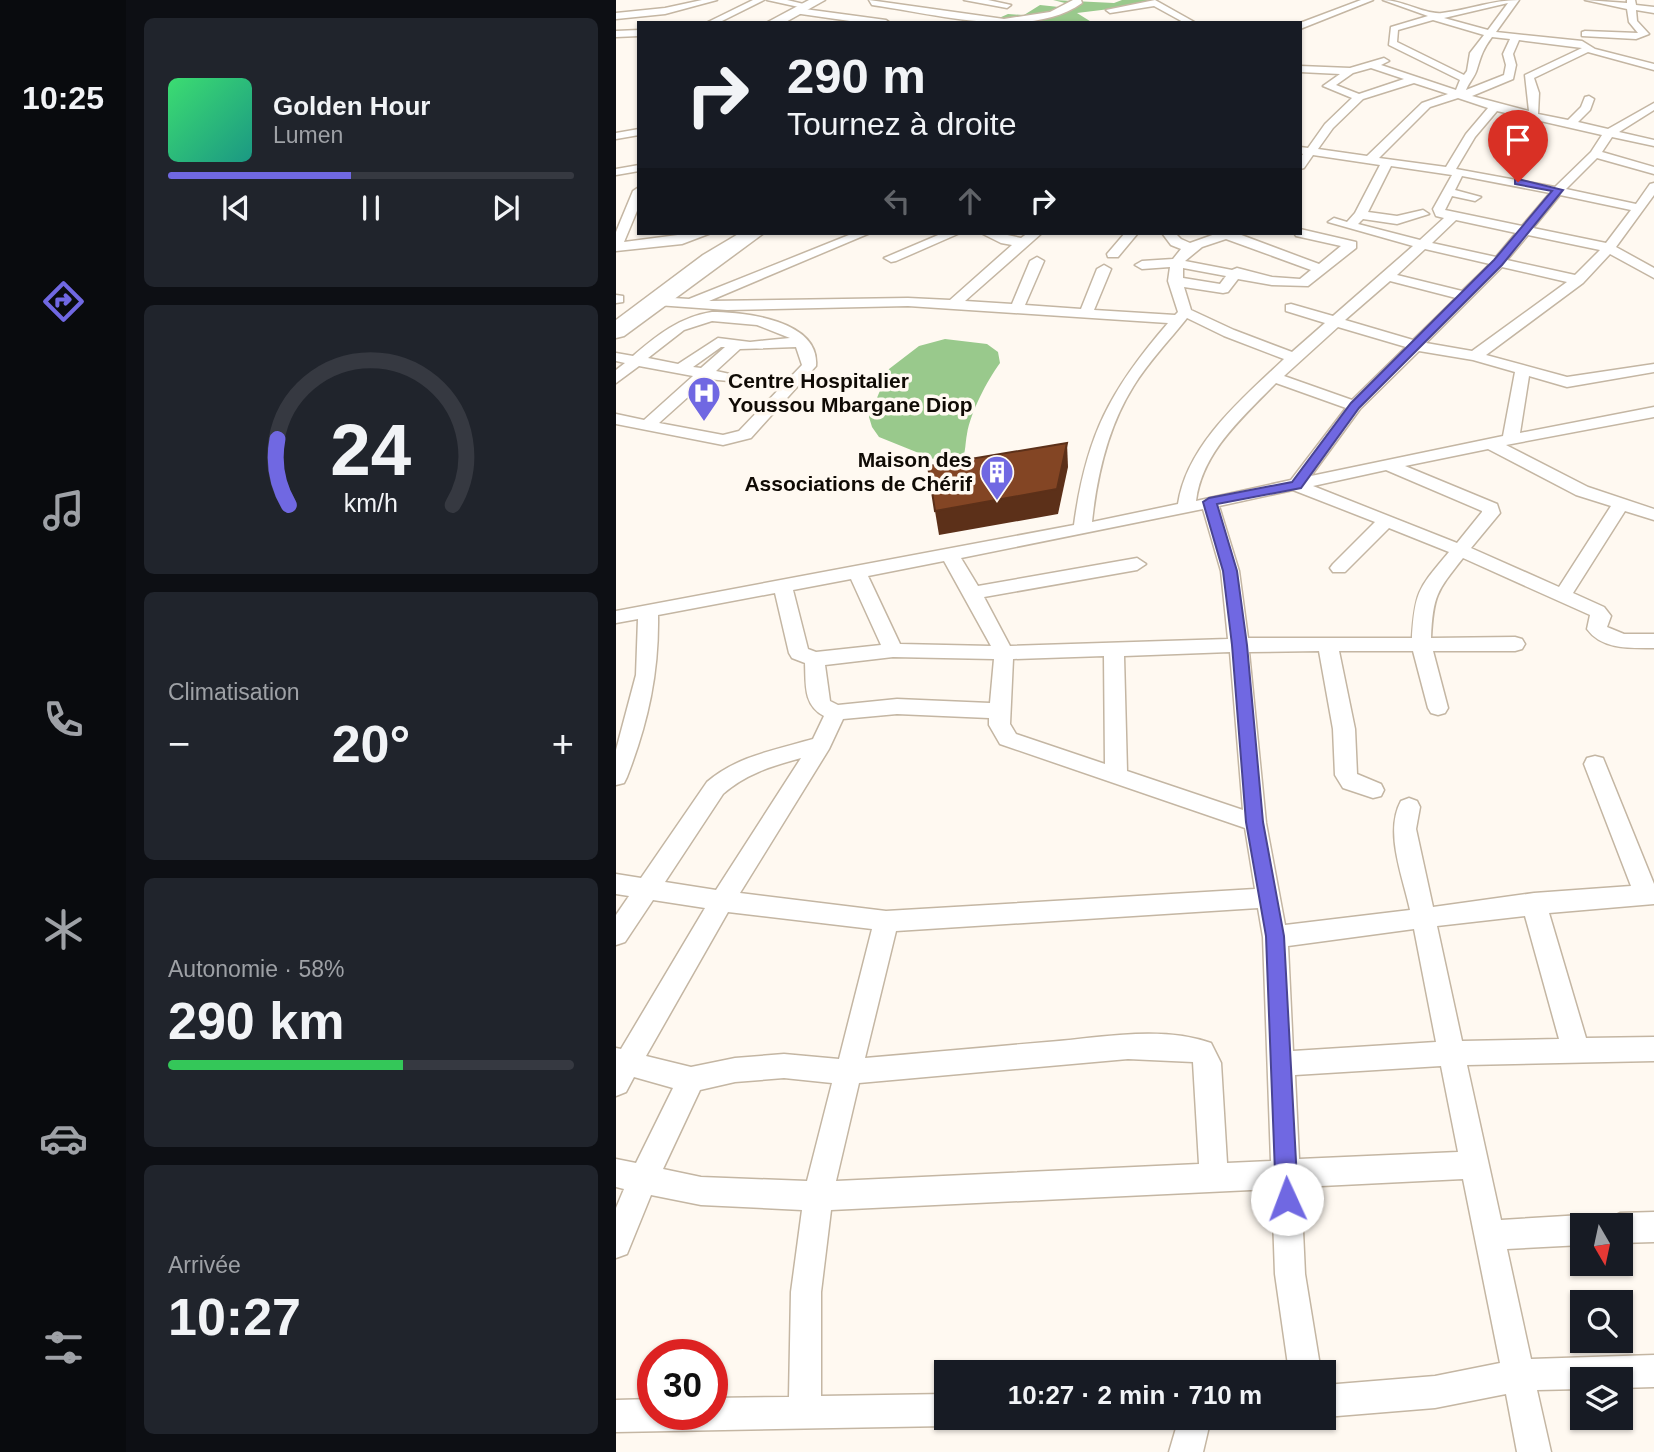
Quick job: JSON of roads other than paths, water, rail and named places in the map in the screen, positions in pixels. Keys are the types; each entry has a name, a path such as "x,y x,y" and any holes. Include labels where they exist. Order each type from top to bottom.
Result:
{"main road":[{"path":"617,305 735,235"},
{"path":"616,331 721,253 751,235"}],"street":[{"path":"680,0 688,6"},
{"path":"616,16 665,11 713,0"},
{"path":"714,21 760,0"},
{"path":"771,0 872,21"},
{"path":"912,8 927,0"},
{"path":"968,0 1011,2"},
{"path":"1007,21 1052,14 1078,3 1077,0"},
{"path":"1299,21 1356,0"},
{"path":"1302,25 1369,0"},
{"path":"1387,0 1491,34 1584,38 1644,34"},
{"path":"1465,79 1391,41 1396,26 1510,0"},
{"path":"1462,94 1465,79 1472,72 1475,53 1515,0"},
{"path":"1589,0 1631,3 1654,10"},
{"path":"845,17 874,1 997,21"},
{"path":"984,18 1011,2"},
{"path":"1120,17 1110,10 1155,3 1188,21"},
{"path":"1631,3 1633,22 1654,41"},
{"path":"777,21 808,6"},
{"path":"635,7 643,13"},
{"path":"659,21 668,17 665,11"},
{"path":"1194,11 1199,21"},
{"path":"1413,22 1431,29"},
{"path":"616,34 637,33"},
{"path":"1370,160 1426,105 1509,77 1511,65 1508,54 1516,37"},
{"path":"1584,38 1612,57 1652,64"},
{"path":"1531,115 1534,112 1534,93 1529,77 1543,67 1564,62 1584,38"},
{"path":"1359,97 1328,87 1326,83 1408,52"},
{"path":"1590,65 1612,57"},
{"path":"1372,65 1495,107 1654,142"},
{"path":"1302,69 1350,72"},
{"path":"1305,152 1359,97 1412,80"},
{"path":"1570,124 1586,108 1589,99"},
{"path":"1296,485 1355,406 1498,262 1558,190 1595,154 1609,133 1648,115 1654,106"},
{"path":"1495,107 1470,136 1438,212 1609,248 1654,274"},
{"path":"616,136 637,132"},
{"path":"1305,152 1454,171 1639,208"},
{"path":"1595,154 1654,171"},
{"path":"1350,226 1360,215 1387,163"},
{"path":"616,172 637,168"},
{"path":"1475,356 1578,279 1609,248 1654,187"},
{"path":"1447,192 1475,197"},
{"path":"616,247 635,205"},
{"path":"1360,215 1397,220 1423,215"},
{"path":"1186,508 1188,489 1196,467 1233,419 1293,357 1423,246 1453,216"},
{"path":"1334,222 1423,246 1578,279"},
{"path":"1142,265 1175,263 1237,272 1272,281 1303,282 1351,244 1302,233"},
{"path":"616,247 682,240 698,235"},
{"path":"685,305 859,235"},
{"path":"891,258 949,235"},
{"path":"992,235 1023,242"},
{"path":"952,306 1033,235"},
{"path":"1113,254 1130,235"},
{"path":"1170,235 1176,242 1191,248"},
{"path":"1182,315 1175,281 1175,263 1179,256 1191,248 1225,235"},
{"path":"1231,235 1321,269"},
{"path":"1017,309 1037,261"},
{"path":"1086,313 1104,269"},
{"path":"1175,281 1223,289 1237,272"},
{"path":"1387,276 1465,296"},
{"path":"657,301 685,305 908,302 1086,313 1182,315 1293,357"},
{"path":"1291,308 1417,346 1475,356 1567,382 1654,368"},
{"path":"1083,527 1089,475 1106,425 1125,387 1182,315"},
{"path":"616,378 673,332 698,318 745,318 791,332 808,356 809,366 745,435 723,440 616,419"},
{"path":"681,369 712,344 760,346 800,342"},
{"path":"647,425 736,345"},
{"path":"616,357 734,379"},
{"path":"1511,438 1523,368"},
{"path":"1272,377 1355,406"},
{"path":"616,617 858,573 1186,508 1511,438 1654,412"},
{"path":"1489,443 1582,491 1654,515"},
{"path":"1385,464 1491,508 1492,513 1428,589 1423,608 1421,644 1438,708"},
{"path":"1296,485 1462,551 1600,613 1597,629 1601,634 1626,642 1654,641"},
{"path":"1209,502 1230,571 1255,822 1275,936 1290,1274 1303,1360"},
{"path":"1563,595 1620,505"},
{"path":"1339,568 1385,522"},
{"path":"949,554 1004,653 999,725 1008,739 1255,822"},
{"path":"973,593 1137,564"},
{"path":"858,573 893,650"},
{"path":"783,586 799,653 815,659 893,650 1004,653 1239,645 1515,644"},
{"path":"616,777 648,658 648,611"},
{"path":"1328,645 1345,729 1346,775 1352,782 1373,790"},
{"path":"1114,649 1116,776"},
{"path":"815,659 817,694 821,705 836,713 857,709 896,708 1000,711"},
{"path":"836,713 821,744 620,1069 691,1080 735,1070 783,1066 848,1072 1128,1047 1186,1048 1202,1052 1208,1063 1214,1177"},
{"path":"616,935 724,778 745,768 821,744"},
{"path":"1275,936 1534,903 1650,895 1595,764"},
{"path":"1409,807 1405,829 1534,1452"},
{"path":"616,884 722,901 886,921 1268,898"},
{"path":"1534,903 1576,1051"},
{"path":"806,1414 806,1292 818,1196 886,921"},
{"path":"1280,1064 1452,1054 1654,1049"},
{"path":"616,1243 629,1176 691,1080"},
{"path":"629,1176 701,1191 818,1196 1475,1165"},
{"path":"1633,1228 1654,1227"},
{"path":"1489,1235 1570,1231"},
{"path":"1336,1400 1435,1391 1518,1375 1654,1371"},
{"path":"616,1416 934,1410"},
{"path":"1186,1452 1192,1430"}],"place":[{"name":"Centre Hospitalier Youssou Mbargane Diop","path":"704,423"},
{"name":"Maison des Associations de Chérif","path":"997,502"}]}
